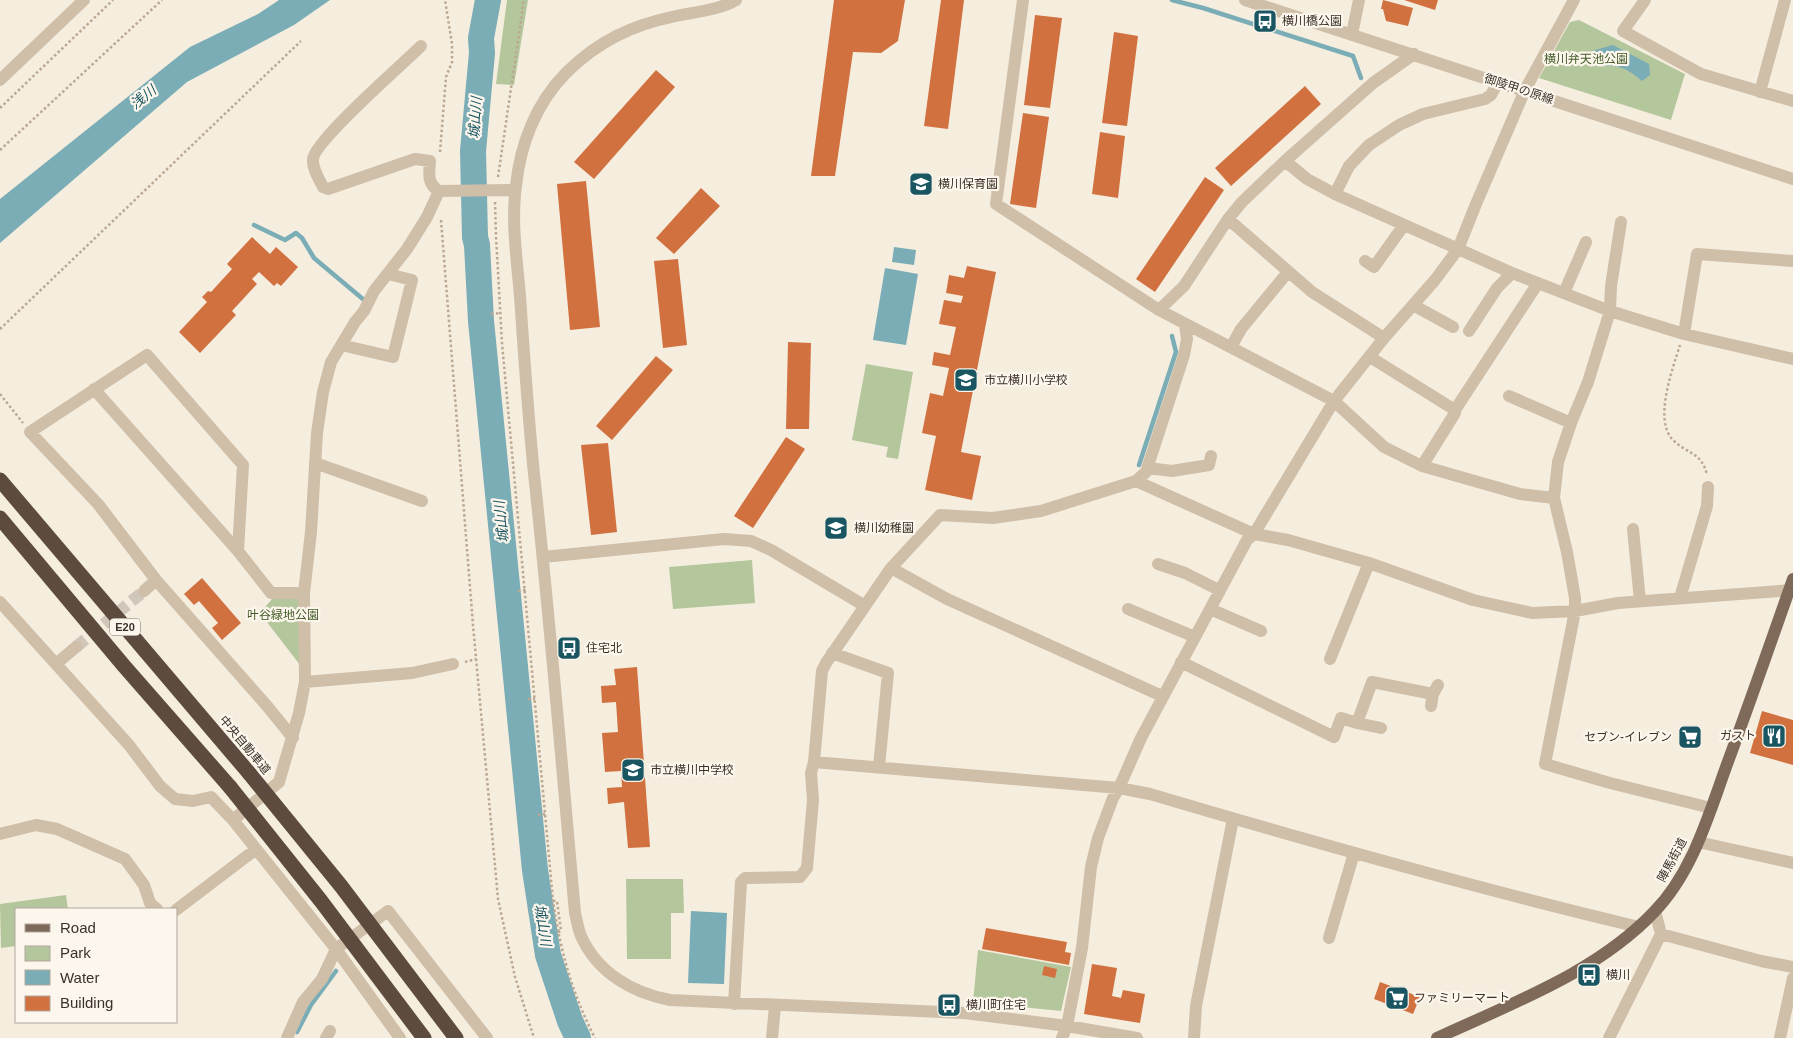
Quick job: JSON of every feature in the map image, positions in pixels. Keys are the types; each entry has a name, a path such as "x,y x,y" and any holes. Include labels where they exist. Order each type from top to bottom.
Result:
{"highway":[{"name":"中央自動車道","path":"0,480 249,773 347,894 456,1038"},
{"name":"E20","path":"0,518 124,666 230,787 321,901 424,1038"}],"main road":[{"name":"陣馬街道","path":"1436,1038 1572,974 1620,943 1655,911 1684,872 1698,842 1792,586"}],"street":[{"path":"0,80 84,0"},
{"path":"736,0 644,24 618,34 588,53 566,73 548,94 538,111 529,128 522,150 515,190 515,231 528,410 575,913 581,936 598,963 622,983 652,997 734,1004 964,1013 1067,1026 1137,1038"},
{"path":"1022,0 996,204 1159,310 1334,401 1384,447 1422,466 1520,494 1554,498"},
{"name":"御陵甲の原線","path":"1245,0 1793,179"},
{"path":"1352,34 1359,0"},
{"path":"1062,1038 1067,1026 1082,948 1091,867 1098,838 1113,798 1141,738 1247,540 1254,534 1334,401 1384,338 1435,280 1458,249 1525,90 1574,0"},
{"path":"1645,0 1623,31 1701,74 1793,101"},
{"path":"1760,92 1785,0"},
{"path":"421,46 344,118 315,151 313,164 323,187 328,189 414,159 430,161 429,182 433,188 441,190 515,190"},
{"path":"1159,310 1184,286 1228,219 1242,202 1373,83 1414,54"},
{"path":"1335,194 1349,166 1369,145 1400,125 1423,114 1485,99 1491,95 1498,82"},
{"path":"1285,161 1307,179 1335,194 1512,272 1610,311 1684,334 1793,358"},
{"path":"233,820 279,782 293,738 305,682 304,593 312,532 317,433 322,392 331,362 355,322 364,311 374,291 407,249 441,190"},
{"path":"1228,219 1312,292 1384,338"},
{"path":"1621,222 1611,286 1610,311 1588,382 1571,423 1558,462 1554,498 1567,552 1575,598 1575,611 1545,764 1610,783 1711,808"},
{"path":"1366,261 1374,267 1404,225"},
{"path":"1564,293 1586,242"},
{"path":"1684,334 1697,254 1793,261"},
{"path":"1232,347 1241,329 1288,272"},
{"path":"1469,331 1497,288 1512,272"},
{"path":"341,345 393,357 412,280 388,274"},
{"path":"1422,466 1455,413 1455,410 1538,283"},
{"path":"1413,305 1453,327"},
{"path":"734,1004 741,882 745,878 800,877 807,868 813,800 811,773 814,762 822,671 832,653 891,568 940,515 992,518 1041,511 1136,481 1146,472 1184,355 1187,339 1185,325"},
{"path":"238,551 243,465 147,356 30,432 98,504 156,580 268,706 293,738"},
{"path":"1370,358 1455,410"},
{"path":"94,390 238,551 271,593 304,593"},
{"path":"1509,396 1571,423"},
{"path":"1148,468 1172,471 1209,464 1211,456"},
{"path":"315,463 422,501"},
{"path":"1136,481 1254,534 1288,540 1369,563 1473,600 1532,612 1575,611 1618,603 1792,586"},
{"path":"1680,598 1707,506 1708,486"},
{"path":"1633,529 1640,601"},
{"path":"543,557 724,539 751,541 771,550 865,606"},
{"path":"1330,659 1369,563"},
{"path":"1158,564 1185,573 1219,590"},
{"path":"891,568 947,599 1162,696"},
{"path":"144,591 156,580"},
{"path":"0,602 129,745 160,786 175,798 194,801 211,797 233,820 336,949 400,1038"},
{"path":"1128,608 1195,637"},
{"path":"1210,609 1261,631"},
{"path":"56,664 76,647"},
{"path":"832,653 888,673 879,767"},
{"path":"1181,662 1334,737 1341,718 1381,728"},
{"path":"305,682 412,673 453,664"},
{"path":"1357,722 1372,682 1434,695"},
{"path":"814,762 1119,788 1150,794 1354,853 1639,927"},
{"path":"1194,1038 1198,997 1234,819"},
{"path":"0,834 36,825 57,829 125,859 144,884 150,903 156,908"},
{"path":"1698,842 1793,863"},
{"path":"178,908 256,850"},
{"path":"1329,938 1354,853"},
{"path":"289,1037 303,1002 322,979 336,949 388,911 487,1038"},
{"path":"1608,1038 1661,934 1655,911"},
{"path":"1661,934 1760,961 1793,967"},
{"path":"1785,1036 1793,978"},
{"path":"772,1038 775,1006"}],"path":[{"path":"0,108 113,0"},
{"path":"0,150 162,0"},
{"path":"440,160 446,76 452,62 452,44 446,0"},
{"path":"524,0 495,190 500,313 553,901 557,900 562,931 558,932 567,971 582,1014 595,1038"},
{"path":"0,329 301,41"},
{"path":"440,219 473,625 498,899 515,977 534,1038"},
{"path":"492,314 500,313"},
{"path":"1684,334 1669,382 1665,405 1666,429 1673,440 1701,459 1706,472 1708,486"},
{"path":"0,394 30,432"},
{"path":"518,591 526,590"},
{"path":"528,699 535,699"},
{"path":"538,815 545,814"}],"green space":[{"path":"507,0 528,0 514,85 496,84"},
{"name":"横川弁天池公園","path":"1579,20 1685,74 1671,120 1539,78 1570,22"},
{"path":"866,364 913,372 898,459 886,457 888,447 852,440"},
{"path":"752,560 755,603 673,609 669,567"},
{"name":"叶谷緑地公園","path":"300,598 300,665 260,613 272,599"},
{"path":"626,879 683,879 684,913 671,913 671,959 627,959"},
{"path":"66,895 68,908 15,908 15,946 1,948 0,904"},
{"path":"978,950 1071,967 1061,1011 973,1002"}],"water":[{"name":"浅川","path":"279,0 330,0 294,25 187,82 0,243 0,199 190,47 258,14"},
{"path":"1613,45 1649,64 1650,75 1642,81 1621,68 1596,66 1592,63 1592,51"},
{"path":"894,247 916,250 914,265 892,262"},
{"path":"885,268 918,274 906,345 873,340"},
{"path":"691,911 727,913 724,984 688,983"}],"building":[{"path":"834,0 905,0 898,41 881,53 853,52 835,176 811,176"},
{"path":"941,0 964,0 948,129 924,126"},
{"path":"1383,0 1413,8 1408,26 1386,21 1383,9 1381,9"},
{"path":"1404,0 1438,0 1435,10"},
{"path":"1035,15 1062,18 1050,108 1024,105"},
{"path":"1114,32 1138,36 1127,126 1102,123"},
{"path":"656,70 675,87 594,179 574,162"},
{"path":"1305,86 1321,104 1231,186 1215,168"},
{"path":"1023,113 1049,117 1036,208 1010,204"},
{"path":"1100,132 1125,136 1118,198 1092,194"},
{"path":"1205,177 1224,190 1155,292 1136,279"},
{"path":"586,181 600,327 570,330 557,184"},
{"path":"701,188 720,206 674,254 656,238"},
{"path":"252,237 270,254 276,247 298,267 281,286 277,283 274,286 259,272 252,279 257,284 232,311 236,315 200,353 179,332 207,302 202,297 208,291 211,292 232,269 227,264"},
{"path":"678,259 687,345 663,348 654,261"},
{"path":"967,266 996,272 961,452 981,456 972,500 925,490 936,436 922,433 930,393 943,396 949,368 932,365 934,352 950,355 956,327 939,324 944,300 961,303 963,296 946,293 949,275 964,278"},
{"path":"788,342 811,343 809,429 786,429"},
{"path":"656,356 673,370 612,440 596,426"},
{"path":"786,437 805,449 753,528 734,516"},
{"path":"608,443 617,532 591,535 581,445"},
{"path":"202,578 241,623 222,640 212,628 218,623 199,601 194,605 184,594"},
{"path":"637,667 650,847 628,848 624,802 608,804 607,788 622,787 621,771 605,772 602,733 618,732 616,702 602,703 601,686 616,685 614,669"},
{"name":"ガスト","path":"1762,711 1793,720 1793,765 1750,753"},
{"path":"986,928 1067,942 1065,952 1071,953 1069,965 982,949"},
{"path":"1092,964 1117,968 1112,996 1121,998 1123,990 1145,994 1140,1023 1084,1014"},
{"path":"1044,966 1057,969 1055,978 1042,975"},
{"name":"ファミリーマート","path":"1380,982 1420,997 1413,1014 1374,999"}],"waterway":[{"name":"城山川","path":"488,0 481,38 482,53 473,151 475,237 481,321 535,870 548,955 570,1021 578,1038"},
{"path":"1172,0 1203,8 1353,56 1361,78"},
{"path":"254,225 285,240 296,233 302,238 314,258 364,300"},
{"path":"1139,465 1176,352 1172,336"},
{"path":"297,1032 311,1005 336,971"}],"tunnel":[{"path":"76,647 144,591"}],"place":[{"name":"横川橋公園","path":"1265,21"},
{"name":"横川保育園","path":"921,184"},
{"name":"市立横川小学校","path":"966,380"},
{"name":"横川幼稚園","path":"836,528"},
{"name":"住宅北","path":"569,648"},
{"name":"ガスト","path":"1774,736"},
{"name":"セブン-イレブン","path":"1690,737"},
{"name":"市立横川中学校","path":"633,770"},
{"name":"横川","path":"1589,975"},
{"name":"ファミリーマート","path":"1397,998"},
{"name":"横川町住宅","path":"949,1005"}]}
